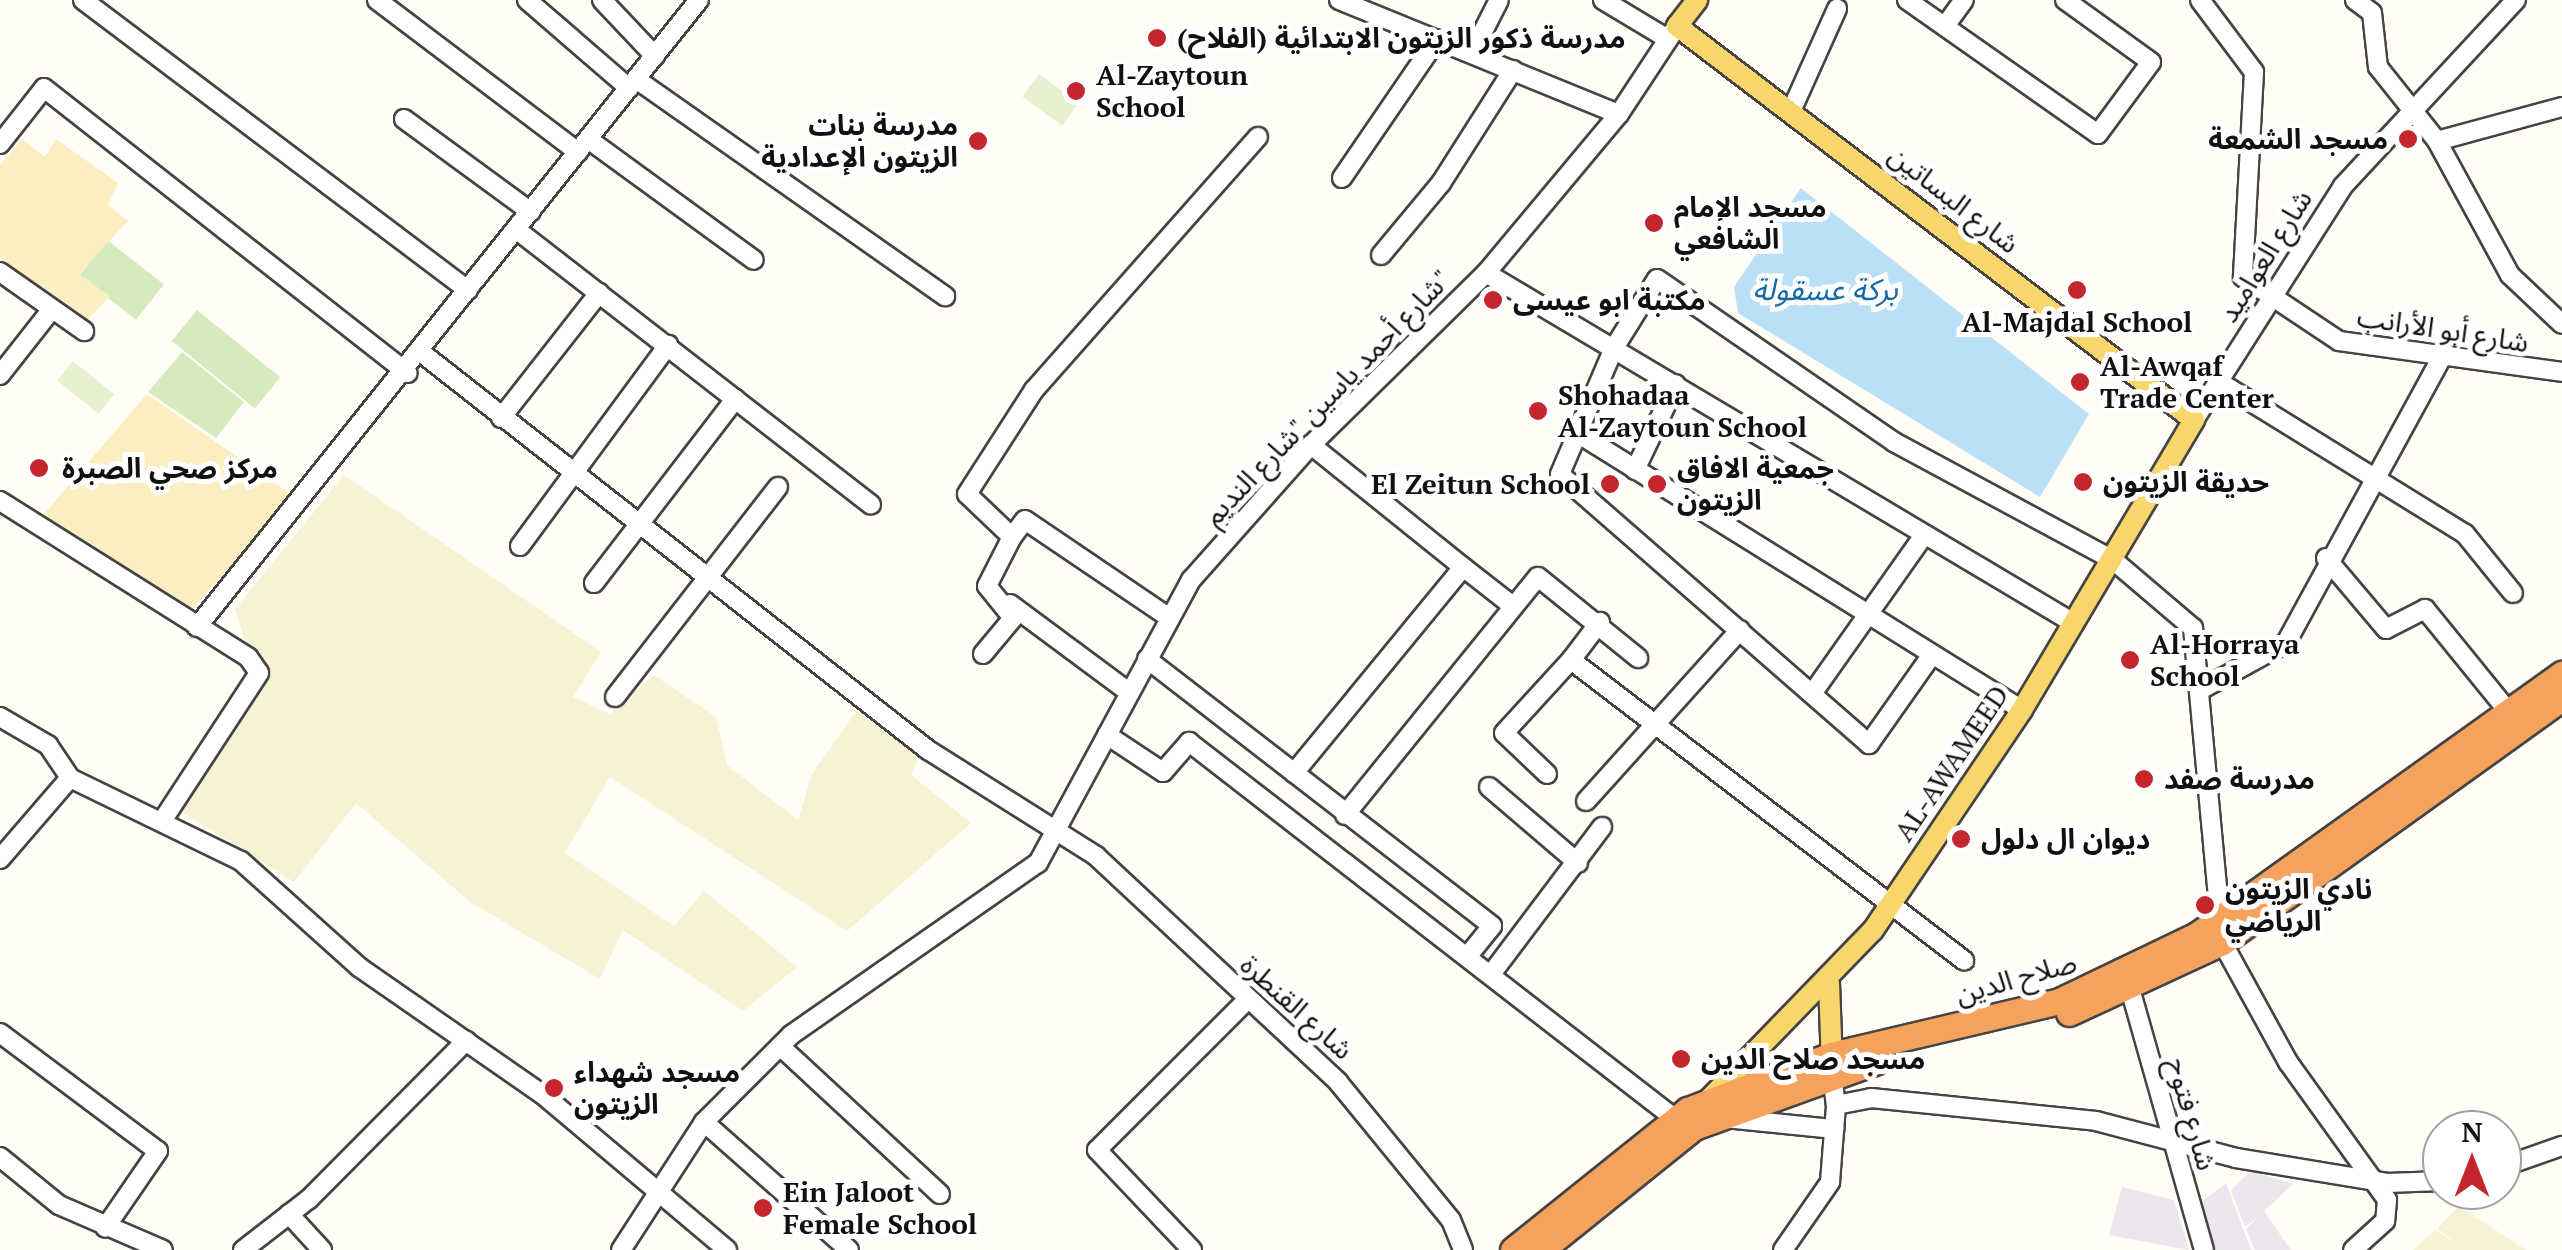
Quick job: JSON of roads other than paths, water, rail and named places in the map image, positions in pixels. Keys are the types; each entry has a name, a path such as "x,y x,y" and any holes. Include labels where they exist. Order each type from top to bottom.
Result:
{"highway":[{"name":"صلاح الدين","path":"1514,1250 1674,1118 1711,1109 1831,1065 2059,1001 2220,932 2562,674"},
{"name":"صلاح الدين","path":"1831,1065 2131,992 2562,698"},
{"name":"صلاح الدين","path":"1541,1250 1711,1109"}],"main road":[{"path":"1672,33 1687,0"},
{"path":"1672,33 1697,0"},
{"name":"شارع البساتين","path":"1672,33 1792,108 2194,420"},
{"name":"AL-AWAMEED","path":"1711,1109 1830,983 1890,903 2022,710 2194,420"},
{"path":"1830,983 1831,1065"}],"street":[{"path":"83,0 468,290"},
{"path":"378,0 754,260"},
{"path":"528,0 632,84 945,296"},
{"path":"602,0 654,56"},
{"path":"197,627 408,373 468,290 699,0"},
{"path":"1338,0 1619,114"},
{"path":"1472,53 1498,0"},
{"path":"1603,0 1672,33"},
{"path":"1907,0 2098,134 2151,62 2065,0"},
{"path":"1945,26 1964,0"},
{"path":"2200,0 2254,72 2244,277 2267,301"},
{"path":"2355,0 2376,7 2378,66 2437,140 2510,275 2562,324"},
{"name":"شارع العواميد","path":"2194,420 2343,186 2410,107 2516,0"},
{"path":"1792,108 1835,3"},
{"name":"شارع أحمد ياسين \"شارع النديم\"","path":"621,1250 660,1196 704,1122 780,1046 834,1001 923,949 1012,888 1064,830 1106,736 1191,580 1311,444 1486,273 1619,114 1672,33"},
{"path":"1342,178 1437,39"},
{"path":"1380,255 1441,183 1513,70"},
{"path":"0,144 44,88 408,373"},
{"path":"2437,140 2562,108"},
{"path":"404,119 531,212"},
{"path":"1012,537 967,494 1034,390 1258,137"},
{"path":"517,230 871,505"},
{"path":"0,272 84,331"},
{"path":"1486,273 2072,622"},
{"path":"1931,656 1869,744 1818,708 1814,691 1560,474 1614,348 1657,279 1894,442 2112,560 2193,628 2220,932 2388,1213 2353,1250"},
{"path":"501,418 599,293"},
{"name":"شارع أبو الأرانب","path":"2267,301 2339,341 2440,360 2562,372"},
{"path":"0,374 52,309"},
{"path":"520,546 668,345"},
{"name":"شارع القنطرة","path":"423,354 572,475 928,750 1064,830 1338,1082 1450,1220 1463,1250"},
{"path":"2200,690 2286,643 2326,558 2381,479 2440,360"},
{"path":"2219,382 2466,534 2513,593"},
{"path":"1635,470 1676,384"},
{"path":"594,583 736,399"},
{"path":"1579,434 1865,618 2022,710"},
{"path":"1311,444 1512,606"},
{"path":"615,697 704,574 778,487"},
{"path":"0,502 197,627 259,673 162,821"},
{"path":"1130,693 987,586 1012,537 1025,520 1170,618"},
{"path":"1814,691 1924,535"},
{"path":"2326,558 2386,629 2425,609 2511,715"},
{"path":"1294,773 1463,567"},
{"path":"1345,815 1512,606 1548,576 1638,658"},
{"path":"982,654 1013,618 1007,602"},
{"path":"1547,774 1504,733 1600,622"},
{"path":"1586,801 1740,630"},
{"path":"1147,659 1492,926 1468,954"},
{"path":"1571,660 1650,727 1964,961"},
{"path":"0,717 48,744 70,778 242,860 360,966 466,1041 727,1250"},
{"path":"1106,736 1163,772 1189,742 1402,915 1468,954 1674,1118"},
{"path":"0,859 70,778"},
{"path":"1488,786 1578,863"},
{"path":"1492,972 1602,827"},
{"name":"شارع فتوح","path":"2131,992 2170,1144 2204,1250"},
{"path":"1192,1250 1097,1150 1246,1000"},
{"path":"0,1034 158,1151 105,1228"},
{"path":"244,1250 288,1214 466,1041"},
{"path":"780,1046 940,1194"},
{"path":"1783,1250 1830,1182 1836,1106 1831,1065"},
{"path":"1836,1106 1870,1098 2096,1121 2170,1144 2365,1180 2422,1181"},
{"path":"1711,1109 1834,1129"},
{"path":"704,1122 849,1250"},
{"path":"2522,1160 2562,1146"},
{"path":"0,1157 59,1205 162,1250"},
{"path":"288,1214 322,1250"}],"water":[{"name":"بركة عسقولة","path":"1801,188 2089,414 2040,497 1738,313 1734,287"}],"place":[{"name":"مدرسة ذكور الزيتون الابتدائية (الفلاح)","path":"1157,38"},
{"name":"Al-Zaytoun School","path":"1076,91"},
{"name":"مسجد الشمعة","path":"2408,139"},
{"name":"مدرسة بنات الزيتون الإعدادية","path":"978,141"},
{"name":"مسجد الإمام الشافعي","path":"1654,223"},
{"name":"Al-Majdal School","path":"2077,290"},
{"name":"مكتبة ابو عيسى","path":"1493,300"},
{"name":"Al-Awqaf Trade Center","path":"2080,382"},
{"name":"Shohadaa Al-Zaytoun School","path":"1538,411"},
{"name":"مركز صحي الصبرة","path":"39,468"},
{"name":"حديقة الزيتون","path":"2083,482"},
{"name":"El Zeitun School","path":"1610,484"},
{"name":"جمعية الافاق الزيتون","path":"1657,484"},
{"name":"Al-Horraya School","path":"2130,660"},
{"name":"مدرسة صفد","path":"2144,779"},
{"name":"ديوان ال دلول","path":"1961,839"},
{"name":"نادي الزيتون الرياضي","path":"2205,905"},
{"name":"مسجد صلاح الدين","path":"1681,1059"},
{"name":"مسجد شهداء الزيتون","path":"554,1088"},
{"name":"Ein Jaloot Female School","path":"763,1208"}]}
